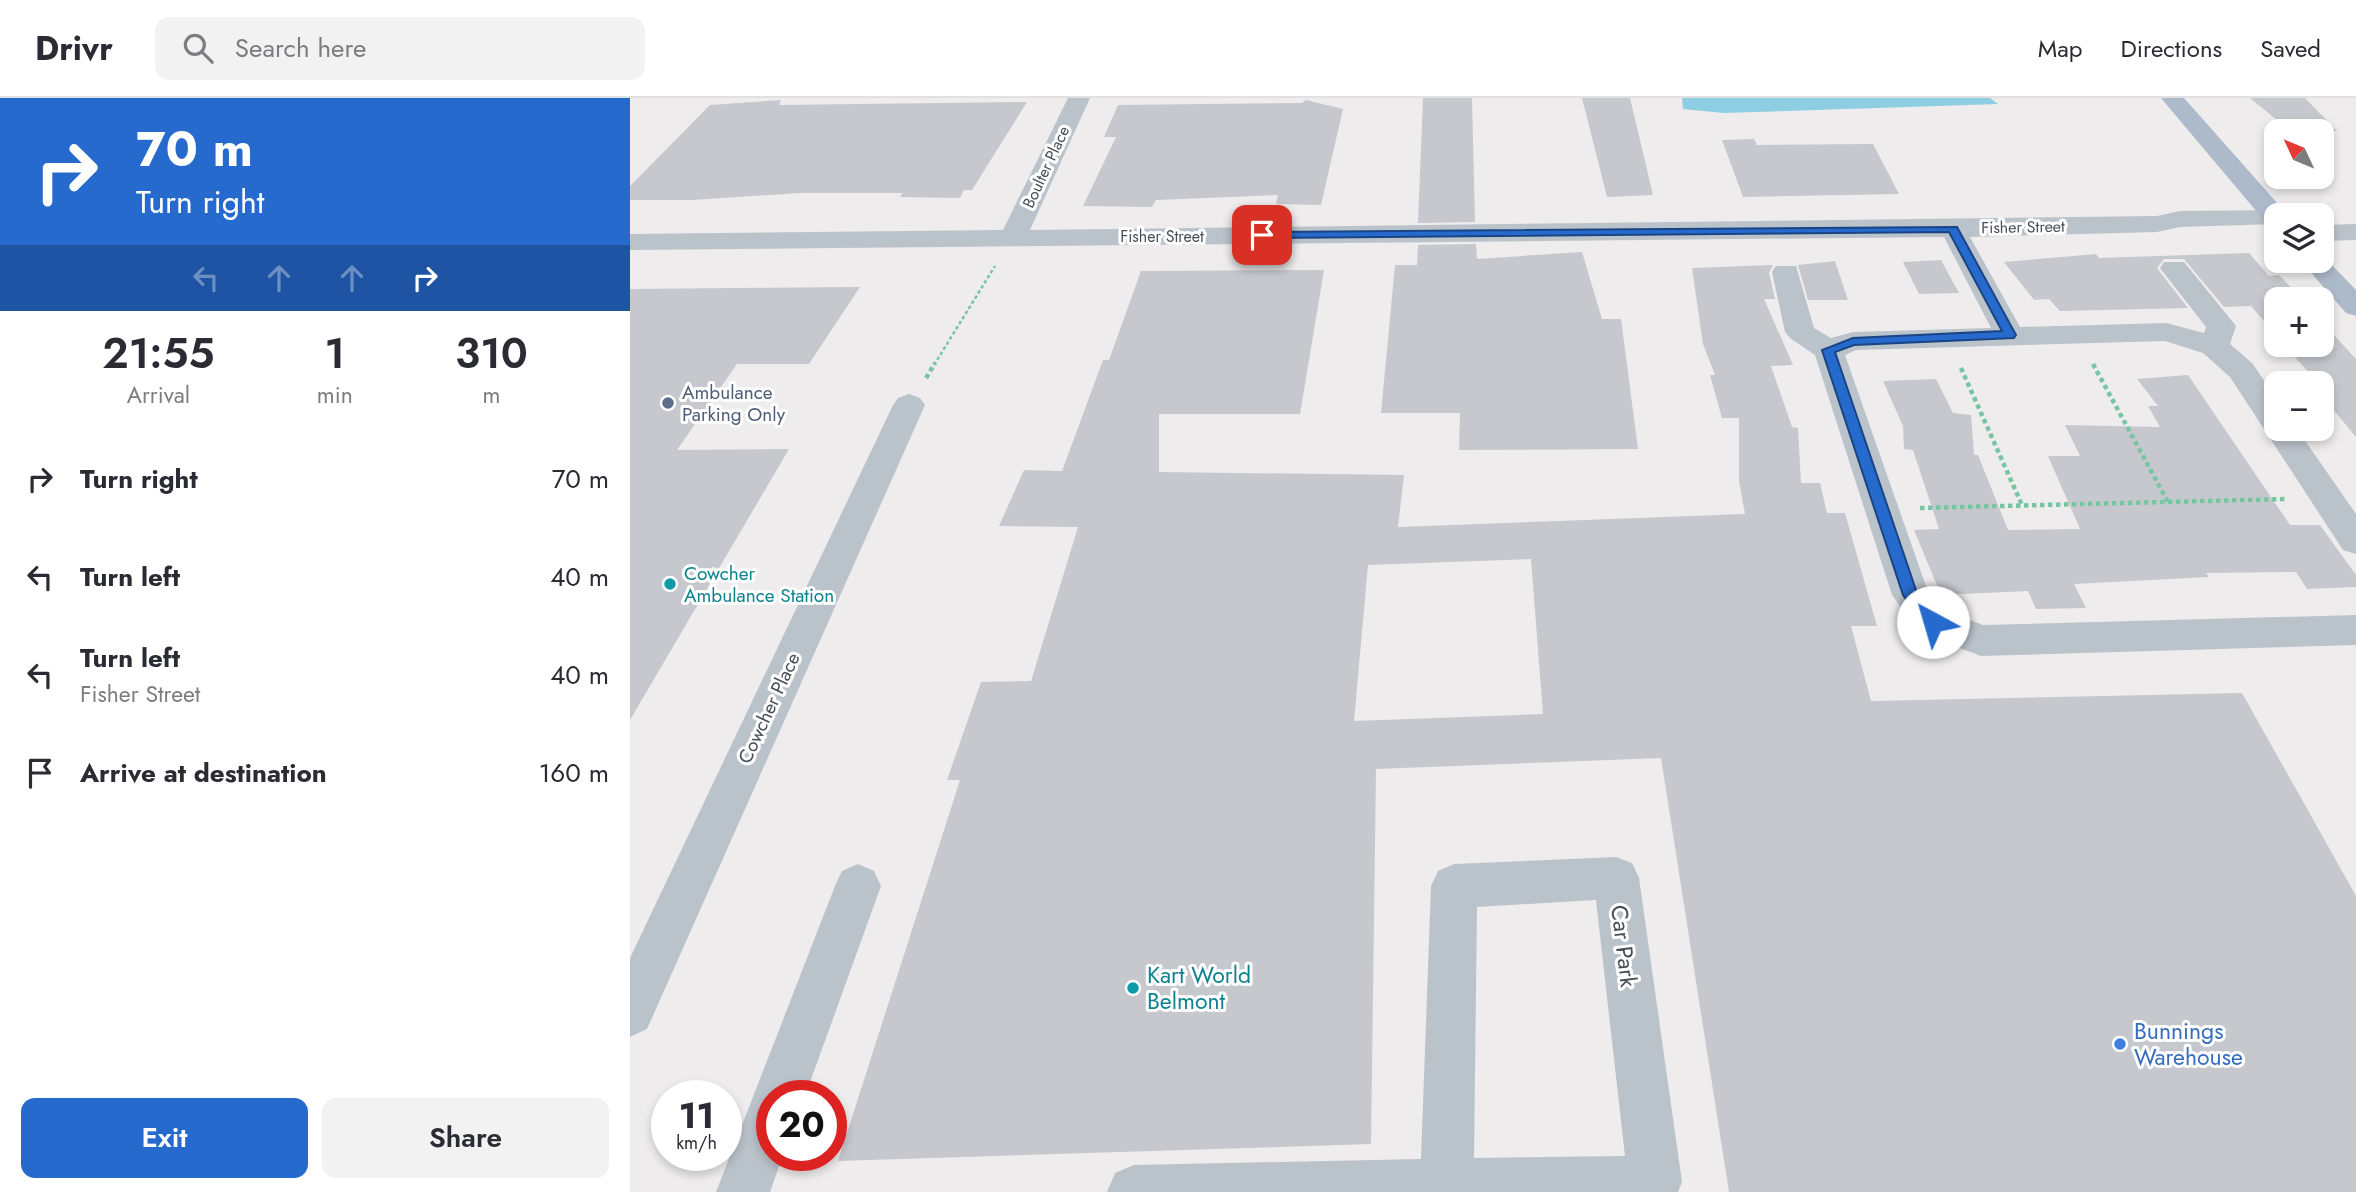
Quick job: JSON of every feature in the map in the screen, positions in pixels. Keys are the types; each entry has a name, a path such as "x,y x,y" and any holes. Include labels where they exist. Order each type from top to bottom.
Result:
{"main road":[{"path":"2172,98 2265,203"},
{"path":"2192,98 2268,203"},
{"path":"2334,254 2356,278"},
{"path":"2326,273 2356,307"}],"street":[{"name":"Boulter Place","path":"1013,237 1079,98"},
{"path":"2334,216 2356,217"},
{"name":"Fisher Street","path":"630,242 1953,229 2157,224 2190,231 2264,222"},
{"path":"1953,229 2010,335"},
{"path":"2334,233 2356,232"},
{"path":"2174,268 2221,326 2214,346"},
{"path":"1786,272 1800,332 1828,350 1910,595 1933,622 1981,641 2356,630"},
{"path":"1828,350 1853,341 2166,332 2214,346 2241,370 2264,404"},
{"name":"Cowcher Place","path":"630,1012 909,405"},
{"path":"2288,441 2356,541"},
{"name":"Car Park","path":"1133,1192 1655,1182 1616,878 1454,886 1447,1185"},
{"path":"785,1080 858,886"},
{"path":"743,1192 756,1157"}],"path":[{"path":"909,405 1013,237"},
{"path":"2090,359 2168,502"},
{"path":"1957,360 2022,505"},
{"path":"1881,509 2327,499"}],"water":[{"path":"1682,98 1990,98 1998,104 1724,113 1683,109"}],"building":[{"path":"1423,98 1472,98 1475,222 1418,223"},
{"path":"1582,98 1630,98 1653,195 1607,197"},
{"path":"2250,98 2305,98 2325,119 2275,119"},
{"path":"781,100 779,105 1027,102 972,190 964,190 960,198 900,197 903,193 800,193 693,200 630,200 630,186 710,105"},
{"path":"1306,100 1343,109 1321,205 1276,204 1278,195 1156,200 1152,207 1083,206 1116,137 1104,137 1118,105 1302,103"},
{"path":"1754,139 1757,145 1873,144 1899,194 1743,197 1722,140"},
{"path":"1476,244 1477,259 1582,252 1602,319 1621,319 1638,449 1459,450 1460,413 1381,413 1395,265 1417,265 1418,245"},
{"path":"2249,253 2264,273 2269,276 2279,275 2290,287 2264,287 2264,321 2251,306 2224,307 2184,259 2164,259 2157,268 2188,308 2060,311 2049,299 2034,300 2004,262 2096,254 2099,258"},
{"path":"1941,260 1959,293 1919,294 1903,262"},
{"path":"1835,261 1848,300 1808,300 1798,265"},
{"path":"1773,265 1769,273 1775,299 1764,299 1793,365 1771,366 1792,427 1798,428 1801,483 1820,483 1827,513 1845,513 1877,626 1851,626 1871,701 2242,693 2356,896 2356,1192 1729,1192 1661,758 1376,769 1371,1144 847,1161 847,1133 960,780 947,780 981,682 1031,681 1078,527 999,526 1024,470 1062,471 1103,360 1109,360 1141,271 1324,270 1300,414 1159,414 1159,472 1404,475 1398,527 1745,514 1739,481 1739,418 1722,418 1710,375 1715,375 1703,344 1692,268","holes":["1531,559 1543,714 1354,721 1368,565"]},
{"path":"860,287 809,364 737,364 677,450 789,449 630,720 630,289"},
{"path":"2334,335 2356,359 2356,437 2334,410 2334,371 2307,371 2295,357 2334,357"},
{"path":"2188,375 2290,525 2320,525 2356,575 2356,587 2307,589 2296,572 2206,573 2209,577 2074,584 2086,608 2036,609 2028,591 1941,595 1914,530 1939,529 1913,450 1904,449 1903,426 1883,381 1936,379 1953,413 1971,415 1974,455 1978,455 2008,530 2080,529 2048,456 2080,456 2065,425 2160,427 2148,406 2158,406 2137,379"}],"place":[{"name":"Ambulance Parking Only","path":"668,403"},
{"name":"Cowcher Ambulance Station","path":"670,584"},
{"name":"Kart World Belmont","path":"1133,988"},
{"name":"Bunnings Warehouse","path":"2120,1044"}],"route":[{"path":"1262,235 1953,229 2010,335 1853,341 1828,350 1830,363 1910,595 1933,622"}]}
